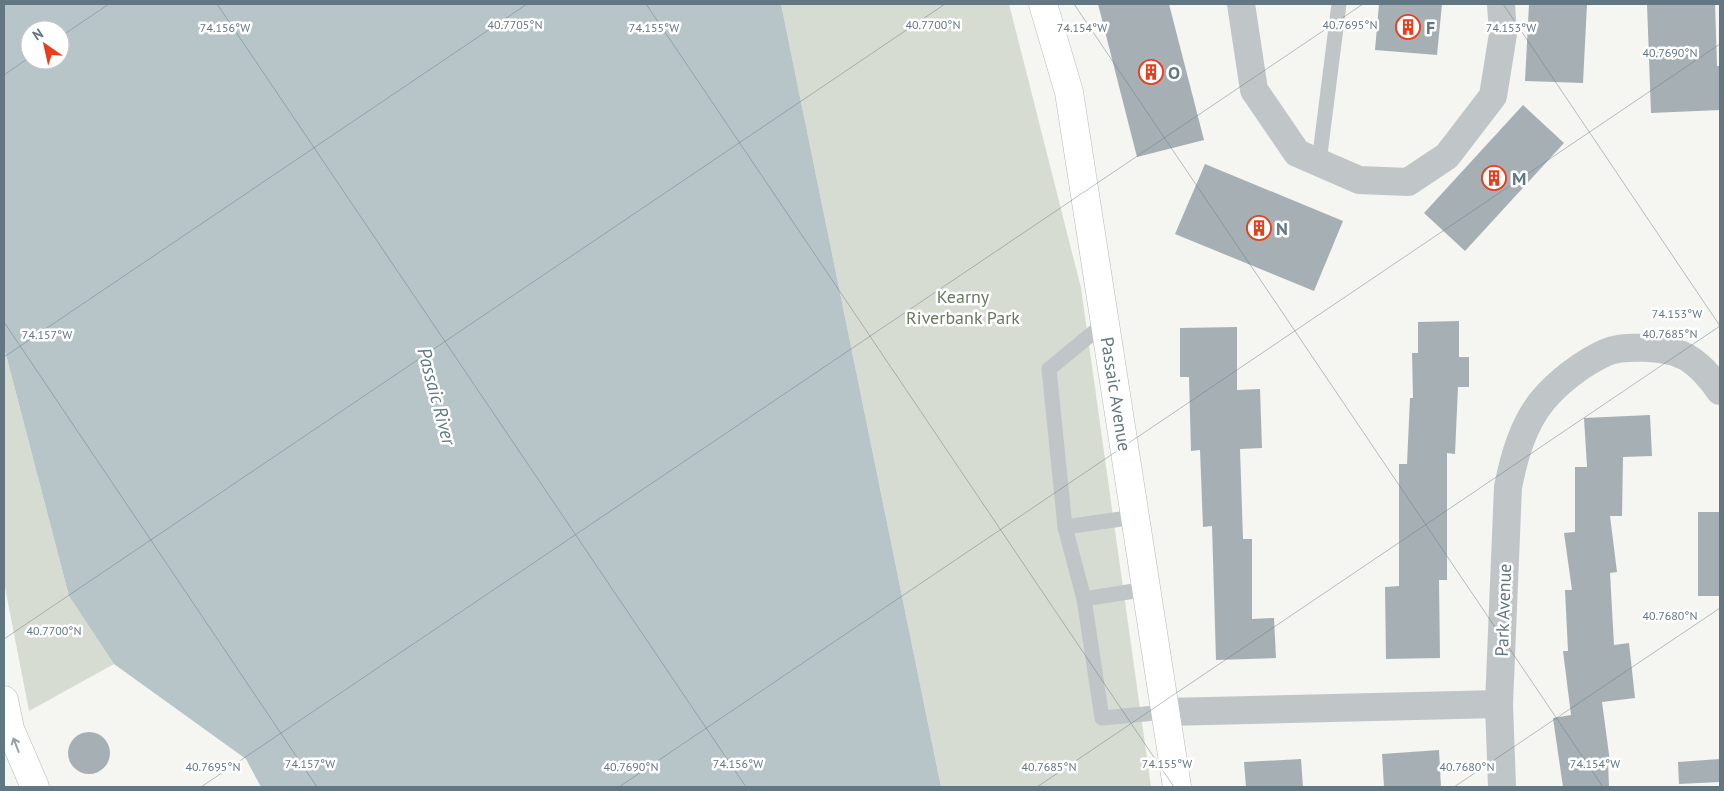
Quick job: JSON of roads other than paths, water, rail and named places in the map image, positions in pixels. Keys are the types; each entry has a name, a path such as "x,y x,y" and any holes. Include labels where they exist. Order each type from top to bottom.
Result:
{"main road":[{"name":"Passaic Avenue","path":"1043,4 1068,92 1177,787"},
{"path":"4,700 10,729 36,787"}],"street":[{"path":"1240,4 1254,90 1296,153 1359,180 1408,182 1447,156 1493,96 1504,34 1501,4"},
{"name":"Park Avenue","path":"1502,787 1499,704 1508,487 1513,463 1524,431 1543,400 1574,371 1608,352 1646,348 1682,355 1707,373 1720,391"},
{"path":"1166,712 1499,704"}],"lane":[{"path":"1319,162 1339,4"},
{"path":"1105,323 1048,370 1065,527 1084,599 1102,718 1166,712"},
{"path":"1065,527 1135,517"},
{"path":"1084,599 1147,589"}],"water":[{"name":"Passaic River","path":"4,4 781,4 941,787 261,787 246,759 114,664 69,596 4,347"}],"place":[{"name":"F","path":"1408,27"},
{"name":"O","path":"1151,72"},
{"name":"M","path":"1494,178"},
{"name":"N","path":"1259,228"}],"park label":[{"name":"Kearny Riverbank Park","path":"963,306"}]}
